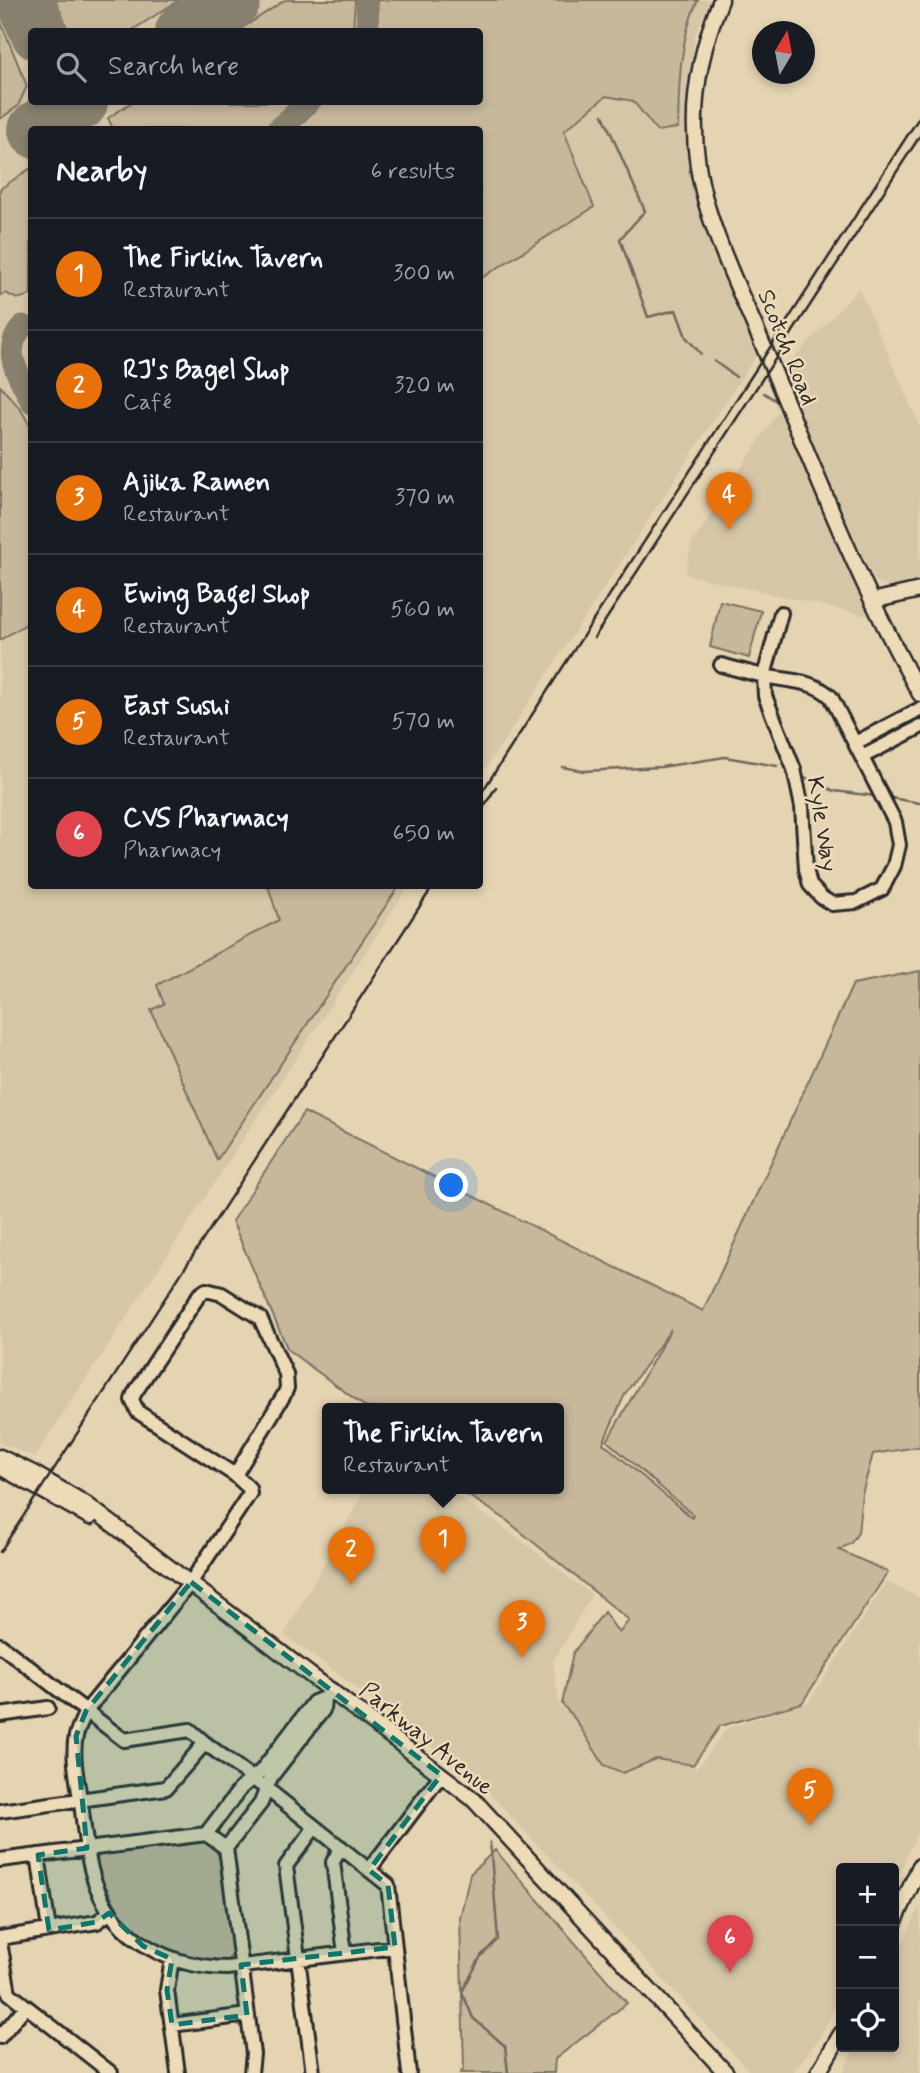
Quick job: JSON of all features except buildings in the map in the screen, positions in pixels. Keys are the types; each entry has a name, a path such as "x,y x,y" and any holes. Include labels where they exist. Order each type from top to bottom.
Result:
{"main road":[{"name":"Scotch Road","path":"721,0 705,44 696,93 695,143 704,192 754,324 872,601 920,694"},
{"path":"872,601 920,590"},
{"name":"Parkway Avenue","path":"0,1457 74,1496 191,1583 328,1694 473,1799 726,2073"},
{"name":"Parkway Avenue","path":"0,1467 125,1536"},
{"path":"899,1912 920,1866"},
{"path":"818,2073 836,2042"}],"street":[{"name":"Kyle Way","path":"722,665 764,676 814,685 831,697 895,822 899,845 894,866 882,889 856,902 832,904 810,885 806,869 802,807 796,782 765,696 764,676 781,612"},
{"path":"855,743 920,709"},
{"name":"Kyle Way","path":"862,757 920,727"},
{"path":"235,1475 284,1395 288,1381 260,1318 222,1294 206,1290 192,1305 132,1400 138,1412 235,1475 249,1488 250,1493 191,1583 86,1711 76,1736 87,1848 96,1884 109,1913 143,1946 172,1959 205,1968 395,1947"},
{"path":"0,1645 124,1740 190,1730 388,1885 409,2073"},
{"path":"206,1834 241,1788 262,1769 314,1702 328,1694"},
{"path":"251,2073 253,2054 226,1848 261,1802 271,1777 323,1710 328,1694"},
{"path":"0,1715 48,1708"},
{"path":"0,1811 166,1788 205,1743"},
{"path":"369,1870 441,1775"},
{"path":"313,2073 286,1866 316,1827"},
{"path":"0,1860 206,1834 226,1848"},
{"path":"341,1847 334,1862 345,1953"},
{"path":"38,1855 49,1930"},
{"path":"103,2071 9,1993 0,1940 97,1922 109,1913"},
{"path":"172,1959 167,1990 178,2073"},
{"path":"0,2037 26,2006"},
{"path":"172,2025 247,2015"}],"highlighted area":[{"path":"191,1582 441,1775 369,1870 388,1885 395,1947 241,1965 247,2015 172,2025 167,1990 172,1959 143,1946 109,1913 97,1922 49,1930 38,1855 87,1848 76,1736 86,1711"}],"shaded area":[{"path":"0,0 710,0 695,35 687,96 691,159 702,218 737,305 759,351 483,772 483,126 28,126 28,889 407,889 35,1457 0,1443"},
{"path":"54,0 179,0 136,28 68,28"},
{"path":"285,0 355,0 353,28 243,28"},
{"path":"377,0 698,0 684,46 678,128 657,131 633,101 606,96 564,131 594,207 483,277 483,126 299,126 320,105 483,105 483,28 378,28"},
{"path":"0,20 27,86 18,106 0,119"},
{"path":"128,105 289,105 267,126 112,126 108,118"},
{"path":"28,170 28,296 17,299 6,293 0,295 0,189"},
{"path":"859,288 920,427 920,580 888,587 875,581 841,510 783,370"},
{"path":"0,386 20,408 28,422 28,623 0,640"},
{"path":"781,407 868,616 685,574 691,545"},
{"path":"720,601 761,611 749,658 710,647"},
{"path":"269,889 397,889 217,1160 151,1010 164,1004 157,985 279,920"},
{"path":"920,971 920,1449 917,1447 873,1454 862,1494 858,1533 851,1543 839,1550 888,1572 802,1703 720,1726 693,1765 656,1759 623,1773 604,1765 575,1719 562,1704 573,1653 604,1612 619,1633 629,1620 505,1519 466,1494 564,1494 564,1403 360,1403 288,1350 232,1221 304,1112 703,1311 853,984","holes":["671,1329 607,1441 693,1515 692,1518 603,1443 625,1394"]},
{"path":"363,1494 454,1494 502,1526 592,1595 553,1662 559,1705 575,1719 604,1765 623,1773 656,1759 697,1768 727,1728 809,1702 886,1582 920,1598 920,1827 899,1874 899,1863 836,1863 836,2006 819,2039 792,2073 751,2073 483,1787 284,1635"},
{"path":"196,1839 215,1850 224,1870 221,1872 233,1954 226,1962 180,1955 151,1941 148,1943 134,1932 135,1929 121,1915 105,1885 102,1885 98,1873 97,1858 105,1852 174,1845 175,1841"},
{"path":"495,1850 627,2003 555,2059 554,2073 461,2073 464,2067 460,1918 470,1874"},
{"path":"920,1905 920,2073 843,2073 853,2052 899,2052 899,1951"}],"waterway":[{"path":"603,115 645,211 620,239 648,317 676,310 686,337 701,354"},
{"path":"714,361 736,377"},
{"path":"764,393 778,402"},
{"path":"562,767 584,771 661,767 725,757 777,766"},
{"path":"802,776 834,791 875,796"},
{"path":"891,798 920,803"},
{"path":"490,1842 498,1939 481,1956 462,1992 473,2018 505,2046 508,2073"}],"taxiway":[{"path":"367,0 368,28"},
{"path":"282,126 304,105"},
{"path":"23,326 16,336 12,354 17,373 28,394"}],"runway":[{"path":"25,0 37,28"},
{"path":"190,28 232,0"},
{"path":"43,126 74,105"}],"railway":[{"path":"483,790 920,116"},
{"path":"594,638 920,136"},
{"path":"483,808 496,787"},
{"path":"0,1552 431,889"}],"place":[{"name":"Ewing Bagel Shop","path":"729,530"},
{"name":"The Firkin Tavern","path":"443,1574"},
{"name":"RJ's Bagel Shop","path":"351,1585"},
{"name":"Ajika Ramen","path":"522,1658"},
{"name":"East Sushi","path":"810,1826"},
{"name":"CVS Pharmacy","path":"730,1973"}]}
